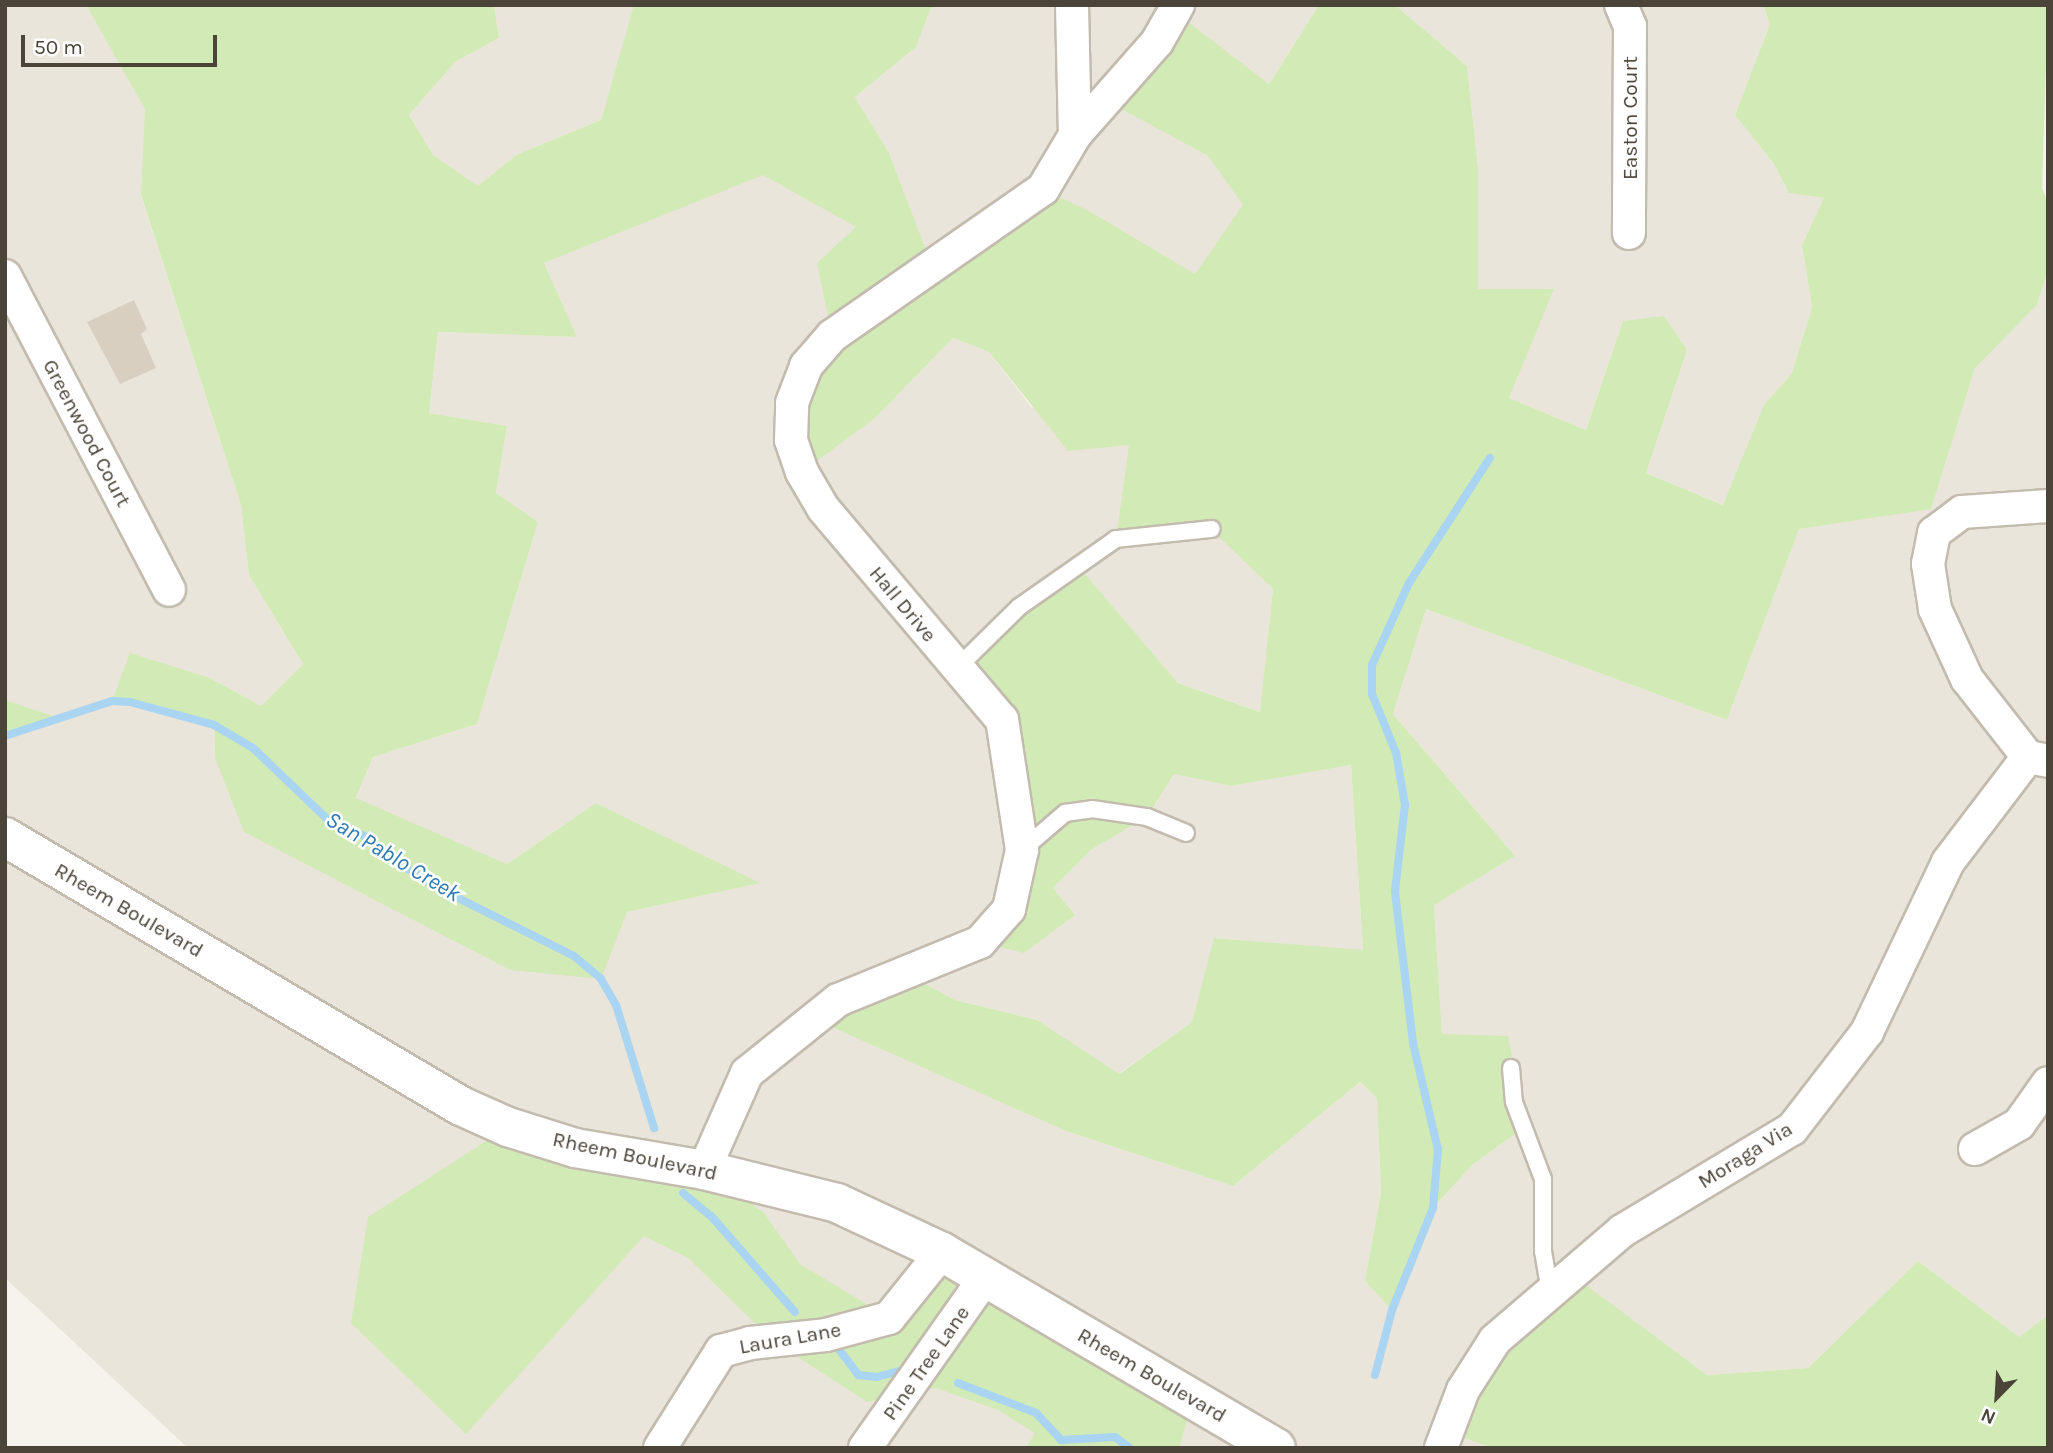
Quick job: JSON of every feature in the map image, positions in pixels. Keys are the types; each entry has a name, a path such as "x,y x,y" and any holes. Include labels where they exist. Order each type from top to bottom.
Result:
{"street":[{"path":"1072,5 1074,135"},
{"path":"1074,135 1157,42 1178,5"},
{"name":"Easton Court","path":"1621,5 1630,26 1629,233"},
{"name":"Hall Drive","path":"704,1170 747,1073 838,1000 981,942 1009,909 1022,850 1002,720 823,508 790,440 792,403 806,366 832,336 1043,189 1074,135"},
{"name":"Greenwood Court","path":"5,276 169,590"},
{"path":"2038,759 1967,679 1935,608 1928,564 1934,533 1962,512 2048,506"},
{"name":"Moraga Via","path":"1441,1448 1462,1390 1495,1339 1622,1231 1792,1129 1867,1032 1948,862 2038,759"},
{"name":"Rheem Boulevard","path":"5,837 461,1106 508,1127 575,1148 704,1170 837,1203 942,1252 1276,1448"},
{"path":"1975,1149 2019,1124 2048,1083"},
{"name":"Laura Lane","path":"660,1448 721,1351 750,1343 826,1335 888,1318 942,1252"},
{"name":"Pine Tree Lane","path":"866,1448 985,1278"}],"lane":[{"path":"957,668 1019,607 1116,539 1211,529"},
{"path":"1022,850 1065,813 1092,809 1147,817 1186,832"},
{"path":"1511,1068 1514,1102 1543,1179 1543,1251 1550,1292"}],"shaded area":[{"path":"5,5 86,5 146,109 141,196 241,505 249,575 303,664 261,706 210,678 130,702 214,725 215,758 394,909 510,970 627,912 759,883 596,803 507,864 356,799 373,757 477,724 538,522 496,493 507,426 429,413 438,332 577,337 544,263 763,174 857,227 875,418 953,338 989,352 1031,407 1130,445 1273,589 1261,712 1178,683 1078,567 1002,720 1009,909 1075,915 1053,888 1092,849 1147,817 1174,774 1231,786 1351,765 1363,951 1215,938 1192,1022 1118,1074 1037,1020 955,1000 905,973 993,1096 1066,1131 1233,1186 1360,1082 1377,1098 1381,1192 1365,1281 1392,1309 1433,1208 1472,1165 1526,1126 1442,1034 1434,905 1515,856 1393,714 1426,609 1727,720 1799,529 1931,508 1975,368 2037,305 2048,270 2048,1315 2019,1337 1918,1261 1808,1368 1707,1375 1571,1275 1447,1432 1493,1448 188,1448 5,1278 5,737 60,719 5,700","holes":["508,1127 513,1378 466,1433"]},
{"path":"494,5 635,5 601,120 516,155 478,186 433,155 409,115 455,62 499,38"},
{"path":"932,5 1319,5 1269,84 1106,100 1208,156 1244,205 1195,275 1091,212 931,264 889,153 855,97 916,47"},
{"path":"1395,5 1763,5 1770,24 1735,115 1774,164 1789,193 1824,198 1802,245 1812,307 1792,373 1764,405 1724,505 1646,473 1687,350 1623,321 1586,430 1509,398 1553,289 1478,289 1478,167 1467,66"}],"green space":[{"path":"86,5 494,5 499,38 455,62 409,115 433,155 478,186 516,155 601,120 634,5 932,5 916,47 855,97 889,153 931,263 1043,189 1091,212 1195,274 1243,205 1208,156 1105,100 1175,12 1269,84 1319,5 1395,5 1467,66 1478,167 1478,289 1554,289 1509,398 1586,430 1623,321 1664,316 1687,350 1646,473 1723,505 1764,405 1792,373 1812,307 1802,245 1824,198 1789,193 1774,164 1735,115 1770,24 1763,5 2048,5 2042,188 2048,203 2048,270 2037,305 1975,368 1931,509 1799,529 1727,720 1426,609 1393,714 1515,856 1434,905 1442,1034 1508,1036 1526,1126 1472,1165 1433,1208 1392,1310 1365,1281 1381,1192 1377,1098 1360,1082 1233,1186 1066,1131 814,1019 905,973 955,1000 1037,1020 1119,1074 1192,1022 1214,938 1363,950 1351,765 1231,786 1174,774 1147,817 1092,849 1053,888 1075,915 1024,953 980,942 1009,909 1002,720 957,668 1078,566 1178,683 1260,712 1273,589 1211,529 1116,539 1129,445 1068,451 989,352 953,338 875,418 802,472 791,440 832,336 817,263 856,227 763,175 544,263 577,337 438,332 429,413 507,426 496,493 538,522 477,724 373,757 356,798 507,864 596,803 760,883 627,912 601,979 510,970 244,832 215,758 214,725 112,701 130,653 210,678 261,706 303,664 249,575 241,505 141,195 145,109"},
{"path":"5,700 62,719 5,736"},
{"path":"508,1127 704,1170 764,1213 800,1264 888,1317 942,1252 1193,1399 1179,1448 1026,1448 1035,1433 998,1410 936,1388 867,1402 773,1341 688,1258 644,1236 466,1434 351,1323 368,1217"},
{"path":"1918,1261 2019,1337 2048,1315 2048,1448 1493,1448 1447,1432 1463,1390 1571,1274 1707,1375 1808,1368"}],"building":[{"path":"134,300 147,329 141,334 156,368 120,384 87,322"}],"waterway":[{"path":"1375,1375 1392,1310 1433,1208 1438,1150 1413,1043 1395,891 1405,805 1396,753 1372,694 1372,665 1409,583 1490,458"},
{"name":"San Pablo Creek","path":"5,736 112,701 130,702 214,725 253,748 326,818 364,836 393,860 446,892 574,956 601,979 616,1005 654,1128"},
{"name":"San Pablo Creek","path":"683,1193 712,1217 795,1312"},
{"name":"San Pablo Creek","path":"838,1348 858,1375 877,1377 907,1369"},
{"name":"San Pablo Creek","path":"958,1383 1036,1413 1061,1440 1115,1437 1130,1448"}]}
